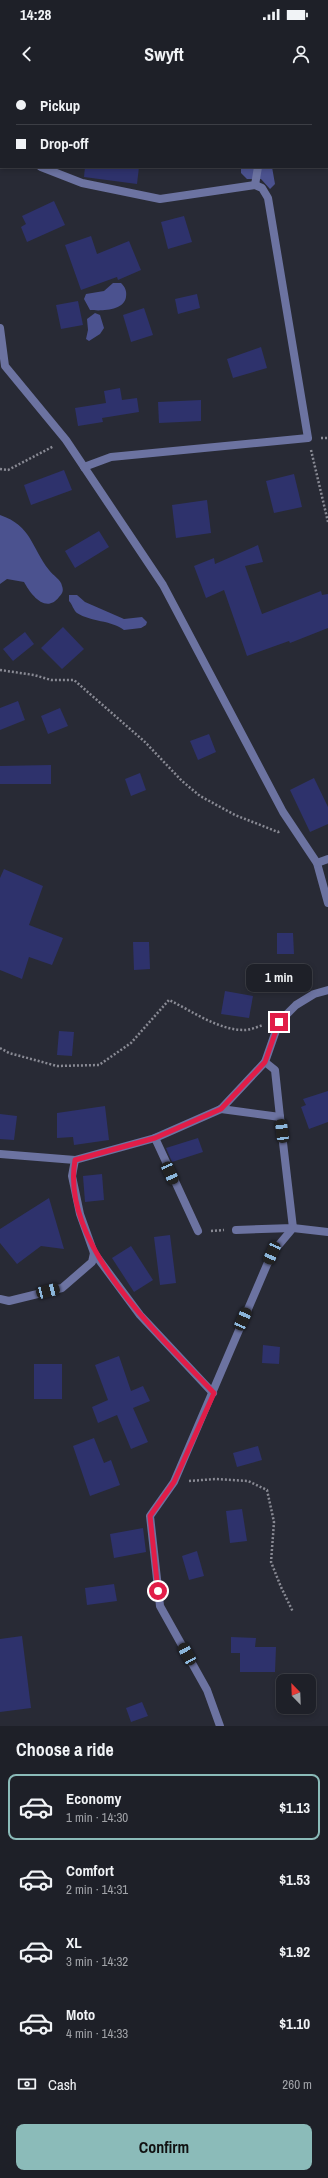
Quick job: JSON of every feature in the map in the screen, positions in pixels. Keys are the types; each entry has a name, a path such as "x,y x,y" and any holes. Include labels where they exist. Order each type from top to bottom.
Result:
{"street":[{"path":"44,168 82,183 160,199 255,185 262,188 268,198 308,438 111,457 84,467"},
{"path":"255,185 258,168"},
{"path":"0,328 2,365 66,440 163,585 279,806 316,863 328,902"},
{"path":"316,863 328,859"},
{"path":"0,1154 75,1160 155,1138 221,1109 265,1062 279,1022 296,1005 314,994 328,990"},
{"path":"220,1726 207,1690 160,1606 150,1516 174,1482 214,1393 272,1253 293,1228 275,1070 265,1062"},
{"path":"221,1109 280,1117"},
{"path":"155,1138 198,1231"},
{"path":"75,1160 72,1176 80,1214 94,1253 140,1315 214,1393"},
{"path":"236,1230 293,1228 328,1232"},
{"path":"0,1299 9,1300 62,1288 92,1262 94,1253"}],"path":[{"path":"308,438 328,522"},
{"path":"0,469 8,470 66,440"},
{"path":"0,670 34,675 51,680 74,680 145,742 182,781 200,796 235,815 278,832 293,828"},
{"path":"0,1048 9,1053 57,1066 100,1065 131,1043 169,1000 231,1029 246,1030 279,1022"},
{"path":"198,1231 236,1230"},
{"path":"174,1482 216,1479 248,1481 267,1490 274,1522 271,1562 293,1612"}],"shaded area":[{"path":"241,168 272,168 275,184 270,189 261,179 247,179 241,173"},
{"path":"113,283 121,283 125,288 126,297 124,302 117,308 90,310 84,299 86,294 104,291"},
{"path":"95,313 100,315 104,328 100,334 89,341 86,339 88,330 87,319"},
{"path":"0,515 19,525 25,531 49,570 60,581 63,588 62,592 54,602 49,604 39,601 24,582 7,579 0,584"},
{"path":"69,595 77,595 85,602 124,619 142,617 147,622 146,625 141,628 124,630 113,624 88,618 75,611 69,601"}],"building":[{"path":"85,168 139,168 137,184 84,177"},
{"path":"54,201 65,225 27,242 21,227 26,224 22,216"},
{"path":"184,216 192,242 168,249 161,222"},
{"path":"91,236 97,254 129,241 141,270 118,280 117,277 81,290 65,245"},
{"path":"197,294 200,308 178,314 175,299"},
{"path":"78,301 83,325 61,329 56,305"},
{"path":"144,308 153,335 131,342 123,315"},
{"path":"261,347 267,368 233,378 227,359"},
{"path":"120,388 122,400 137,398 139,412 102,418 103,422 78,426 75,408 106,403 104,391"},
{"path":"201,400 201,421 159,423 158,402"},
{"path":"64,470 72,490 31,505 24,485"},
{"path":"294,474 302,507 274,513 266,481"},
{"path":"207,500 211,533 176,538 172,505"},
{"path":"99,531 109,547 75,568 65,551"},
{"path":"258,545 263,562 245,566 262,614 321,591 322,595 328,594 328,628 290,643 289,641 247,656 224,590 206,598 194,566 214,558 215,564"},
{"path":"63,627 84,649 62,669 41,648"},
{"path":"25,632 34,644 13,661 3,649"},
{"path":"18,701 25,720 0,730 0,708"},
{"path":"60,708 68,726 48,734 41,716"},
{"path":"209,734 216,752 198,760 190,741"},
{"path":"51,765 51,784 0,784 0,766"},
{"path":"140,773 146,790 131,796 125,779"},
{"path":"314,778 328,807 328,824 310,832 290,790"},
{"path":"4,869 43,886 29,925 63,938 52,965 29,957 22,979 0,970 0,878"},
{"path":"277,933 293,933 294,954 277,954"},
{"path":"133,942 149,942 150,969 134,970"},
{"path":"225,991 253,996 249,1018 221,1014"},
{"path":"59,1031 74,1032 72,1056 57,1055"},
{"path":"328,1091 328,1122 309,1129 301,1107 306,1105 303,1099"},
{"path":"105,1106 109,1140 74,1145 73,1137 57,1138 57,1113"},
{"path":"0,1114 17,1116 14,1140 0,1139"},
{"path":"198,1138 203,1152 172,1162 166,1148"},
{"path":"102,1174 104,1200 85,1202 83,1176"},
{"path":"49,1198 64,1249 41,1246 17,1264 0,1243 0,1229"},
{"path":"170,1235 176,1283 160,1285 154,1237"},
{"path":"131,1246 153,1280 134,1292 112,1258"},
{"path":"263,1345 280,1347 279,1364 262,1363"},
{"path":"119,1356 131,1391 143,1386 150,1401 133,1408 148,1442 131,1449 117,1415 98,1423 92,1407 108,1400 95,1365"},
{"path":"34,1364 62,1364 62,1399 34,1399"},
{"path":"94,1438 104,1463 111,1460 120,1485 90,1496 73,1446"},
{"path":"258,1446 262,1460 237,1467 233,1453"},
{"path":"242,1509 247,1541 230,1543 226,1511"},
{"path":"143,1528 146,1552 114,1558 110,1534"},
{"path":"197,1551 204,1576 189,1580 182,1556"},
{"path":"114,1584 117,1601 87,1605 85,1588"},
{"path":"22,1636 31,1708 0,1712 0,1639"},
{"path":"231,1637 256,1638 255,1647 276,1647 275,1672 240,1672 240,1653 231,1653"},
{"path":"142,1702 148,1716 131,1722 126,1708"}],"route":[{"path":"158,1591 150,1516 174,1482 214,1393 140,1315 94,1253 80,1214 72,1176 75,1160 155,1138 221,1109 265,1062 279,1022"}]}
